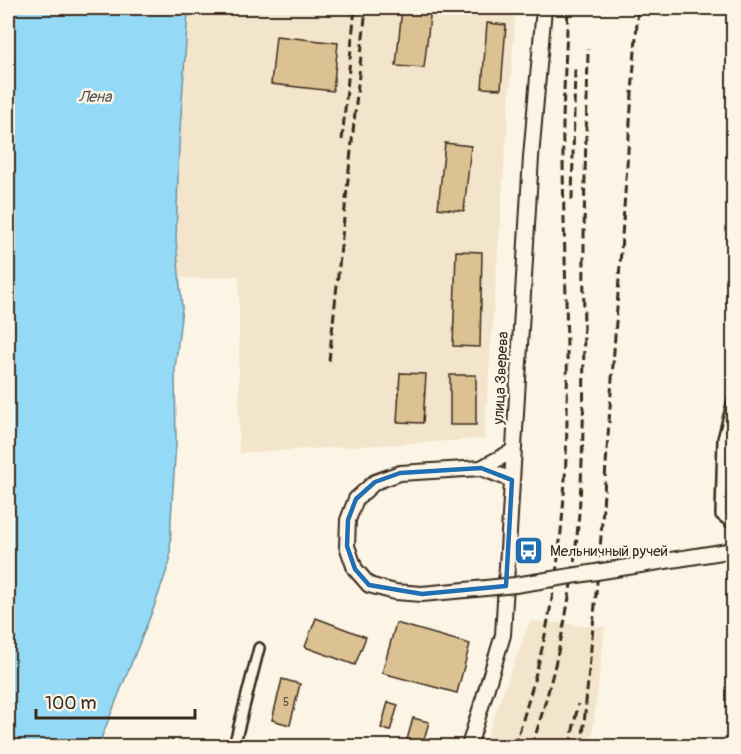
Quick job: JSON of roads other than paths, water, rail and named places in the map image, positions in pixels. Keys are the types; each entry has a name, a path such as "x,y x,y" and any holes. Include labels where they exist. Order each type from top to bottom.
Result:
{"main road":[{"name":"улица Зверева","path":"469,747 503,635 531,157 544,8"},
{"path":"481,468 513,450"},
{"path":"512,480 481,468 400,473 375,482 356,499 348,520 348,546 355,569 369,585 395,592 422,594 514,585 734,550"}],"street":[{"path":"734,397 723,439 721,514 734,525"},
{"path":"234,747 259,648"}],"water":[{"name":"Лена","path":"8,8 187,8 188,11 179,145 176,239 182,308 175,369 176,442 170,561 98,746 8,746"}],"railway":[{"path":"342,140 355,8"},
{"path":"329,361 366,8"},
{"path":"515,746 546,631 564,502 567,387 563,138 568,8"},
{"path":"582,746 600,550 638,8"},
{"path":"532,746 548,692 572,581 581,491 588,49"},
{"path":"572,200 575,68"},
{"path":"570,746 578,704"}],"place":[{"name":"Мельничный ручей","path":"529,551"}]}
